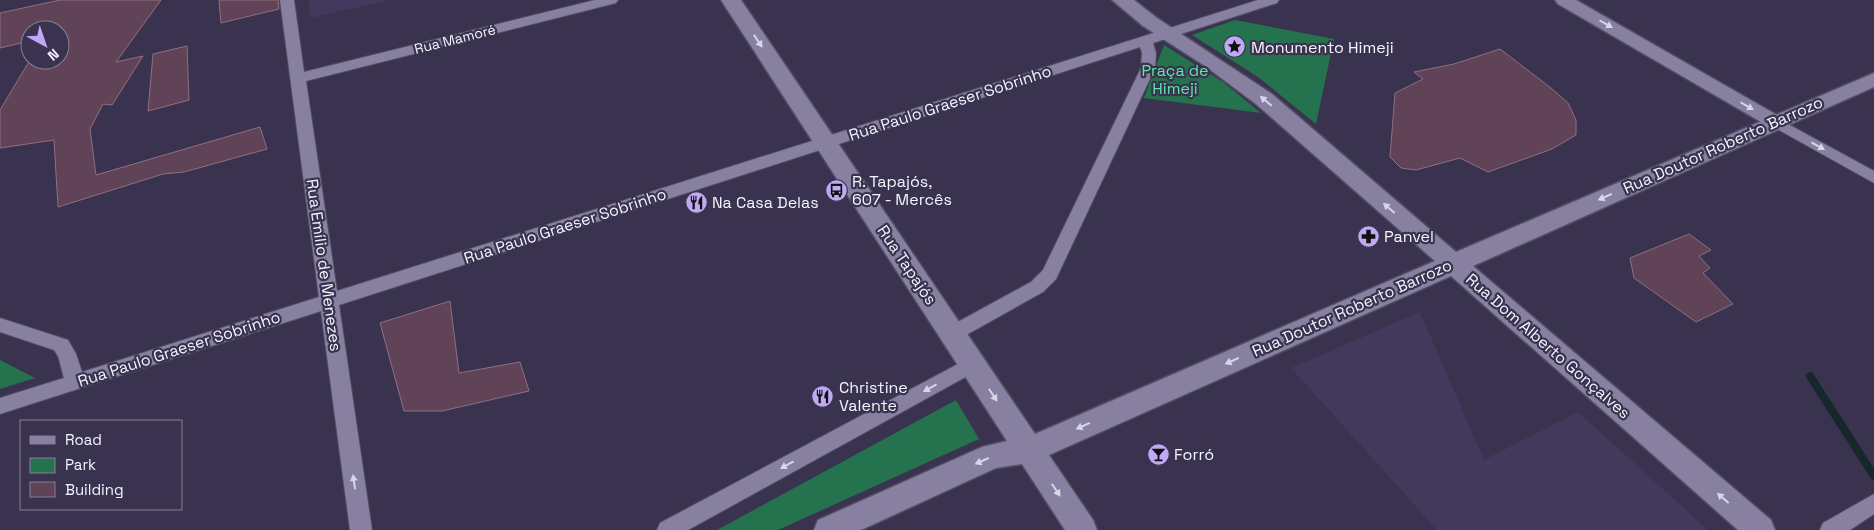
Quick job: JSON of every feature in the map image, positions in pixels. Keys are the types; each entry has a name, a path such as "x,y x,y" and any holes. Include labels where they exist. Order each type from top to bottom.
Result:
{"main road":[{"name":"Rua Tapajós","path":"731,0 1082,530"},
{"name":"Rua Dom Alberto Gonçalves","path":"1122,0 1150,22 1241,82 1264,100 1760,530"},
{"name":"Rua Doutor Roberto Barrozo","path":"829,530 992,456 1029,450 1874,79"}],"street":[{"name":"Rua Emílio de Menezes","path":"287,0 361,530"},
{"name":"Rua Mamoré","path":"298,78 612,0"},
{"name":"Rua Paulo Graeser Sobrinho","path":"0,406 1272,0"},
{"path":"1564,0 1874,178"},
{"path":"952,334 1037,287 1050,274 1148,68 1149,53 1145,41"},
{"path":"0,325 61,345 67,354 75,382"},
{"path":"668,530 973,364"},
{"path":"1831,530 1874,503"}],"shaded area":[{"path":"308,0 390,0 311,18"},
{"path":"1420,312 1484,460 1578,412 1708,530 1437,530 1291,368"}],"green space":[{"name":"Praça de Himeji","path":"1235,20 1334,39 1316,124 1258,77 1192,35"},
{"name":"Praça de Himeji","path":"1164,45 1223,82 1261,113 1144,98"},
{"path":"0,360 35,378 0,389"},
{"path":"956,400 979,439 778,530 717,530"}],"building":[{"path":"60,0 161,0 116,62 143,56 112,105 103,104 90,129 96,175 260,127 267,149 184,172 163,174 58,207 54,140 0,148 0,110 24,70 70,70 70,20 20,20 20,43 0,48 0,13"},
{"path":"219,0 278,0 279,9 221,23"},
{"path":"187,46 189,100 148,111 153,54"},
{"path":"1500,49 1568,103 1576,120 1576,135 1552,149 1488,172 1460,158 1416,170 1401,168 1390,157 1395,93 1423,79 1414,72 1454,64"},
{"path":"1689,234 1711,250 1699,256 1710,268 1703,273 1733,304 1696,322 1634,278 1630,258"},
{"path":"450,301 459,373 520,362 529,391 442,411 404,411 380,323"}],"waterway":[{"path":"1810,376 1874,476"}],"place":[{"name":"Monumento Himeji","path":"1235,47"},
{"name":"R. Tapajós, 607 - Mercês","path":"836,190"},
{"name":"Na Casa Delas","path":"696,202"},
{"name":"Panvel","path":"1368,236"},
{"name":"Christine Valente","path":"823,396"},
{"name":"Forró","path":"1158,454"}]}
